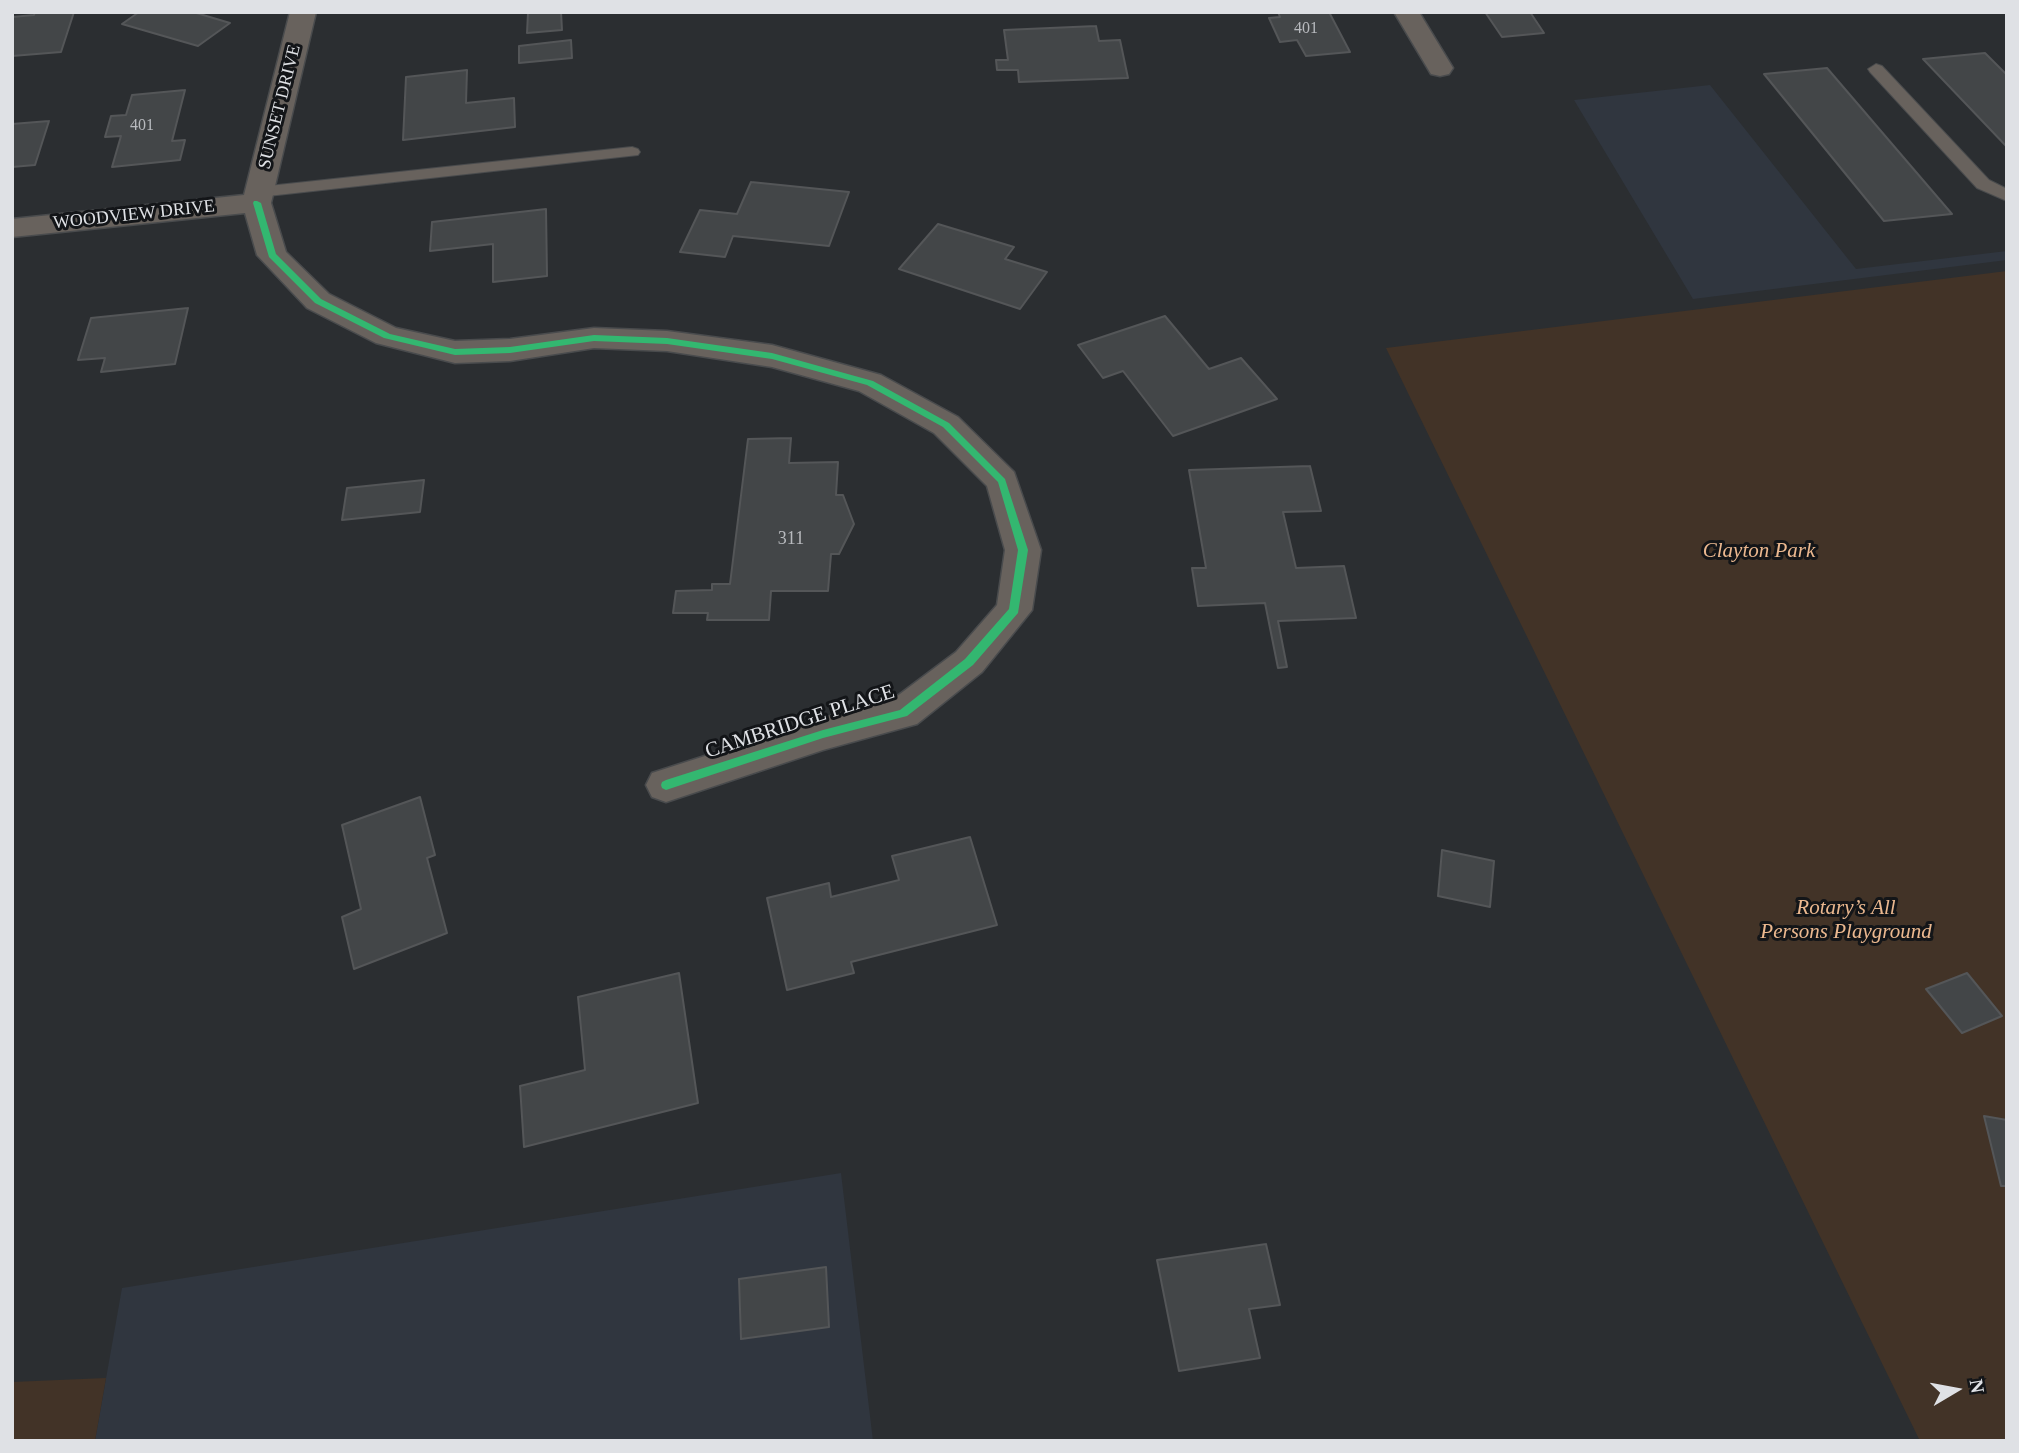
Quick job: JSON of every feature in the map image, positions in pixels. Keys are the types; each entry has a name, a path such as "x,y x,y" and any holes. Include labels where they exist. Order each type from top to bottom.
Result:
{"street":[{"name":"SUNSET DRIVE","path":"258,197 303,12"},
{"path":"1406,12 1440,68"},
{"name":"WOODVIEW DRIVE","path":"12,228 258,197"},
{"name":"CAMBRIDGE PLACE","path":"258,197 272,256 317,301 387,336 455,352 510,350 594,338 667,341 772,355 870,383 946,425 1002,481 1023,550 1014,610 969,662 903,713 823,734 667,785"}],"lane":[{"path":"1876,69 1983,184 2007,196"},
{"path":"258,197 632,152"}],"shaded area":[{"path":"1710,85 1856,269 2007,251 2007,260 1693,299 1574,100"},
{"path":"841,1173 873,1441 95,1441 122,1288"}],"green space":[{"name":"Clayton Park","path":"2007,271 2007,1441 1920,1441 1386,348"},
{"path":"106,1378 95,1441 12,1441 12,1382"}],"building":[{"path":"35,12 74,12 61,52 12,56 12,17 34,15"},
{"path":"139,12 193,12 230,23 198,46 122,24"},
{"path":"561,12 562,30 527,33 528,13"},
{"path":"1278,12 1329,12 1350,52 1306,56 1297,40 1280,42 1269,18 1280,17"},
{"path":"1485,12 1530,12 1544,33 1502,37"},
{"path":"1096,26 1099,41 1120,40 1128,78 1019,82 1018,70 997,70 996,60 1008,60 1004,30"},
{"path":"571,40 572,58 519,63 519,46"},
{"path":"1985,53 2007,75 2007,147 1923,59"},
{"path":"1827,68 1952,214 1884,221 1764,74"},
{"path":"467,70 466,103 514,98 515,127 403,140 406,77"},
{"path":"185,90 172,141 185,140 180,160 112,167 121,136 105,137 111,116 126,115 132,95"},
{"path":"49,121 35,165 12,167 12,124"},
{"path":"751,182 849,192 829,246 733,236 725,257 680,252 700,210 737,214"},
{"path":"546,209 547,276 493,282 493,244 430,251 432,222"},
{"path":"938,224 1014,247 1005,259 1047,272 1020,309 899,269"},
{"path":"188,308 175,364 101,372 105,358 78,360 91,318"},
{"path":"1165,316 1209,369 1241,358 1277,399 1173,436 1123,371 1103,378 1078,345"},
{"path":"791,438 789,463 838,462 836,495 843,495 854,524 839,554 831,554 828,591 771,591 769,620 707,620 708,613 673,613 676,591 712,590 712,584 730,584 748,439"},
{"path":"1310,466 1321,511 1283,512 1296,568 1344,566 1356,618 1278,621 1287,667 1278,668 1265,603 1198,606 1192,568 1206,568 1189,470"},
{"path":"424,480 420,512 342,520 347,488"},
{"path":"420,797 435,855 427,858 447,933 354,969 342,917 361,909 342,825"},
{"path":"970,837 997,925 851,962 854,973 787,990 767,898 829,883 831,897 899,880 892,856"},
{"path":"1442,850 1494,861 1490,907 1438,896"},
{"path":"679,973 698,1103 524,1147 520,1086 585,1070 578,997"},
{"path":"1967,973 2002,1016 1962,1033 1926,989"},
{"path":"1984,1116 2007,1120 2007,1186 2001,1186"},
{"path":"1266,1244 1280,1305 1249,1309 1260,1358 1179,1371 1157,1260"},
{"path":"826,1267 829,1327 741,1339 739,1279"}],"cycle path":[{"path":"257,203 272,255 318,301 387,336 455,352 510,350 594,338 667,341 772,356 870,383 946,425 1002,481 1023,550 1014,610 969,662 903,713 823,734 666,785"}],"park label":[{"name":"Rotary’s All Persons Playground","path":"1846,920"}]}
